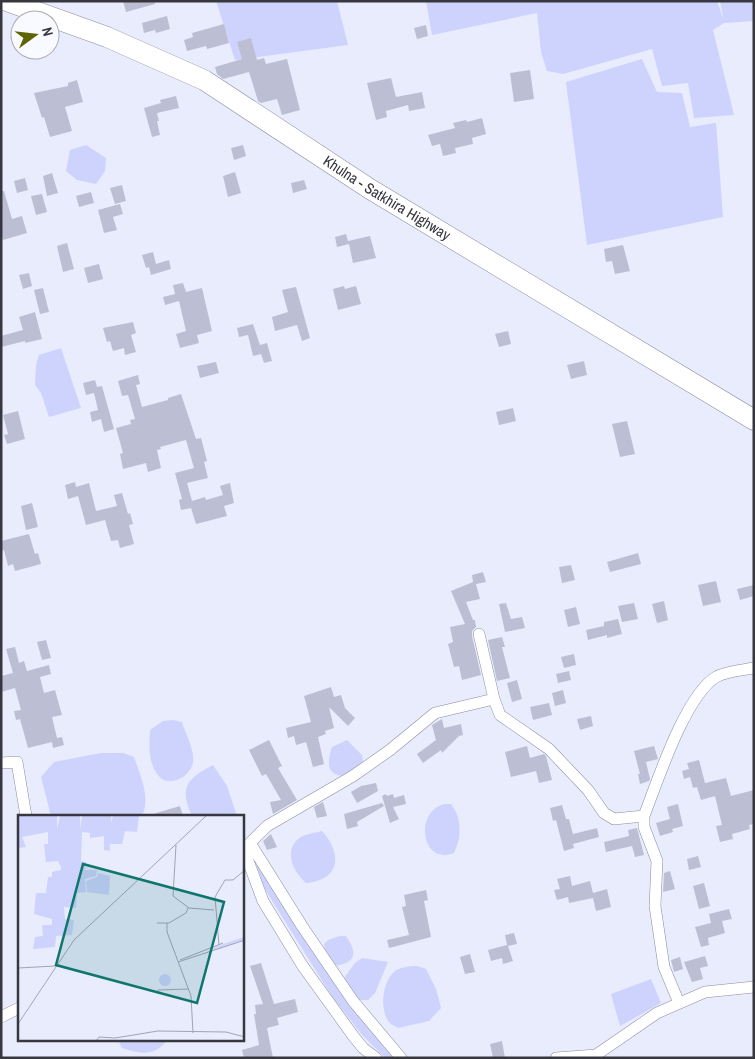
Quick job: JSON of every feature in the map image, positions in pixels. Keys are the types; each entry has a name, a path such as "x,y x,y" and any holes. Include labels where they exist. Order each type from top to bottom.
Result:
{"highway":[{"name":"Khulna - Satkhira Highway","path":"7,1 107,37 204,80 370,189 754,420"}],"street":[{"path":"479,634 494,698 500,714 549,749 588,790 604,813 614,819 644,816"},
{"path":"679,1003 664,968 655,906 657,861 644,827 644,816 672,744 699,692 717,676 754,668"},
{"path":"246,848 267,826 353,776 390,750 435,713 494,698"},
{"path":"1,763 17,762 26,815"},
{"path":"246,848 262,901 302,965 354,1037 363,1048 376,1058"},
{"path":"246,848 353,1001 401,1058"},
{"path":"556,1058 596,1055 657,1013 705,992 754,987"},
{"path":"1,1017 18,1008"}],"water":[{"path":"216,1 337,1 348,45 235,60"},
{"path":"426,1 717,1 723,18 720,1 754,1 754,21 724,23 713,30 734,115 694,118 688,83 662,86 652,49 563,74 547,71 541,52 537,13 432,35"},
{"path":"642,59 657,92 682,93 690,127 716,123 723,217 587,245 566,82"},
{"path":"86,145 106,158 105,171 96,184 77,180 66,171 70,150"},
{"path":"61,348 81,408 49,417 41,393 35,385 36,365 39,355"},
{"path":"173,720 182,722 191,747 193,762 184,776 173,781 167,781 158,775 152,765 149,748 150,730 163,721"},
{"path":"347,740 362,755 363,763 349,774 340,776 331,771 330,755 332,747"},
{"path":"101,753 123,753 134,757 145,794 142,815 51,815 41,777 54,762"},
{"path":"213,765 227,786 237,815 192,815 186,798 186,791 191,780"},
{"path":"444,804 451,804 455,809 460,828 457,847 454,853 443,855 434,852 428,845 425,836 425,826 428,817 434,809"},
{"path":"322,831 333,848 335,864 332,871 326,877 306,883 292,864 291,852 296,841 301,837"},
{"path":"346,936 350,942 353,956 348,962 335,966 325,954 324,944 328,940"},
{"path":"362,958 388,962 375,993 368,1000 359,1000 344,978 355,963"},
{"path":"417,966 426,969 436,989 441,1008 429,1021 398,1028 389,1022 385,1016 383,1003 387,982 396,970"},
{"path":"651,979 661,1003 620,1026 611,994"},
{"path":"119,1042 165,1042 152,1052 146,1053 122,1048"}],"building":[{"path":"123,1 155,1 155,4 126,12"},
{"path":"167,16 170,29 156,33 155,30 144,33 142,23"},
{"path":"224,24 229,43 207,49 206,46 187,51 184,40 193,37 192,33"},
{"path":"426,25 428,36 417,39 414,28"},
{"path":"251,38 257,60 264,58 266,64 287,59 300,110 282,115 277,99 261,103 258,101 249,72 223,79 217,74 215,67 242,59 237,42"},
{"path":"530,70 534,99 514,102 510,73"},
{"path":"391,78 396,97 422,92 425,108 409,111 408,105 386,111 387,117 376,120 367,83"},
{"path":"77,80 83,102 65,107 72,131 50,137 34,93 68,86 68,83"},
{"path":"176,96 179,108 157,113 160,135 152,137 144,108 161,103 160,100"},
{"path":"482,118 486,134 472,138 473,144 455,148 456,153 443,156 440,144 432,146 428,135 455,128 453,123"},
{"path":"243,145 246,156 234,160 231,148"},
{"path":"235,172 241,193 228,197 223,176"},
{"path":"52,173 58,193 47,196 43,176"},
{"path":"25,178 28,190 17,193 14,181"},
{"path":"304,180 307,189 293,193 291,183"},
{"path":"122,185 126,201 115,204 110,188"},
{"path":"1,191 4,191 12,219 22,216 27,233 3,240 1,234"},
{"path":"91,192 94,203 79,207 76,196"},
{"path":"42,194 47,212 36,215 31,196"},
{"path":"120,204 123,214 113,217 117,230 104,233 98,210"},
{"path":"346,234 348,241 370,236 376,258 353,263 349,244 337,247 335,237"},
{"path":"67,243 74,269 63,272 57,246"},
{"path":"623,245 630,271 615,274 612,261 606,262 604,249"},
{"path":"153,252 156,264 169,260 171,269 151,275 149,267 146,268 142,255"},
{"path":"99,264 103,279 88,283 84,268"},
{"path":"29,273 32,286 23,289 19,275"},
{"path":"183,283 186,292 202,288 212,331 197,335 199,343 180,348 176,334 186,331 179,301 165,305 163,297 175,294 173,285"},
{"path":"344,286 345,289 356,286 361,304 338,310 333,289"},
{"path":"296,287 310,338 302,341 297,325 275,331 272,317 288,312 282,290"},
{"path":"43,288 49,312 40,314 34,290"},
{"path":"35,312 42,339 1,347 1,336 23,330 19,317"},
{"path":"133,322 136,333 131,335 136,352 125,355 124,348 113,351 110,341 107,342 103,328"},
{"path":"253,324 260,345 267,343 272,361 264,363 261,354 253,356 248,335 239,337 237,328"},
{"path":"508,331 511,344 499,347 495,334"},
{"path":"584,361 587,375 571,379 567,365"},
{"path":"216,362 219,373 200,378 197,366"},
{"path":"138,375 140,384 136,385 142,407 168,400 168,398 181,394 196,439 201,438 207,461 204,462 208,478 187,483 192,501 205,497 206,500 223,495 220,486 230,483 234,503 224,506 227,516 196,524 191,508 181,510 179,500 182,499 175,473 194,468 186,440 160,447 161,449 157,450 161,468 148,472 146,463 123,469 120,454 123,453 116,428 131,424 130,420 135,419 128,395 122,396 118,381"},
{"path":"95,380 97,387 102,386 114,429 104,432 101,419 92,422 90,412 98,410 94,393 86,395 83,383"},
{"path":"513,408 516,421 499,425 496,412"},
{"path":"18,411 25,439 7,444 4,435 8,434 3,415"},
{"path":"627,421 635,454 620,457 612,424"},
{"path":"75,482 76,487 89,483 96,511 117,506 114,495 122,493 133,524 129,525 134,544 120,548 118,540 111,541 105,520 86,525 78,496 68,499 65,485"},
{"path":"32,503 38,527 26,530 21,506"},
{"path":"29,534 35,554 38,553 41,564 15,571 13,564 8,566 4,550 1,551 1,541"},
{"path":"638,553 641,564 610,572 607,562"},
{"path":"571,565 575,580 562,583 559,567"},
{"path":"483,572 486,582 476,584 480,599 466,602 473,620 475,620 476,627 472,631 472,636 481,675 462,680 459,666 454,667 448,644 453,642 450,627 465,624 451,591 473,582 472,575"},
{"path":"716,581 721,602 703,606 698,585"},
{"path":"754,585 754,596 740,600 737,589"},
{"path":"664,601 668,620 657,623 652,604"},
{"path":"506,603 511,619 522,617 525,628 505,632 499,604"},
{"path":"634,603 638,619 622,622 618,606"},
{"path":"576,607 580,624 568,627 564,610"},
{"path":"618,619 622,634 607,638 607,635 588,640 586,630 604,626 604,622"},
{"path":"502,637 505,647 502,647 510,678 497,681 488,640"},
{"path":"46,640 51,658 42,660 37,642"},
{"path":"15,647 19,663 24,661 27,671 49,665 51,674 40,677 44,693 55,690 62,715 52,717 57,738 62,737 64,745 53,748 52,742 28,748 20,719 16,720 14,711 21,710 15,688 1,692 1,676 13,673 6,649"},
{"path":"574,654 576,665 564,668 561,657"},
{"path":"569,671 571,680 558,683 556,674"},
{"path":"517,680 522,699 512,702 507,683"},
{"path":"331,687 334,697 341,695 345,708 355,718 348,726 329,707 334,728 325,731 326,734 318,737 324,764 313,767 306,742 296,745 294,736 288,738 286,728 311,722 304,696"},
{"path":"563,690 566,703 555,706 552,693"},
{"path":"549,703 552,715 533,720 530,707"},
{"path":"591,716 593,726 580,730 577,719"},
{"path":"442,719 444,728 461,724 463,735 459,736 442,753 441,750 423,763 417,754 436,740 432,725"},
{"path":"269,740 282,766 278,768 297,800 273,814 270,802 281,800 266,774 262,776 249,750"},
{"path":"527,746 530,758 544,754 546,756 552,780 539,783 536,771 511,777 505,752"},
{"path":"654,746 658,759 646,762 650,779 640,784 638,774 640,774 634,751"},
{"path":"699,760 705,783 726,778 731,796 754,790 754,824 749,825 750,829 732,834 733,839 720,842 716,826 722,825 715,796 701,800 697,787 693,788 690,777 684,779 682,771 689,769 687,763"},
{"path":"376,783 378,791 357,803 351,792 361,786"},
{"path":"386,794 387,796 393,794 394,798 404,795 406,804 393,807 399,819 390,823 382,796"},
{"path":"323,802 327,816 317,818 314,807"},
{"path":"382,803 384,806 357,822 358,826 347,829 344,814"},
{"path":"678,804 683,826 672,829 673,832 660,836 656,823 670,819 667,807"},
{"path":"562,805 566,819 569,819 573,834 597,828 599,837 573,844 574,848 564,851 556,820 553,821 550,808"},
{"path":"180,806 183,815 153,815"},
{"path":"637,828 644,855 635,857 632,846 606,852 604,842 629,836 628,830"},
{"path":"271,834 277,847 267,850 263,841"},
{"path":"698,856 701,867 689,870 687,859"},
{"path":"670,871 675,889 663,892 664,873"},
{"path":"570,876 572,886 590,881 593,893 607,889 611,907 596,911 593,898 569,903 568,897 557,900 554,890 560,889 557,879"},
{"path":"704,883 710,906 699,909 693,886"},
{"path":"426,890 428,900 424,901 431,937 389,948 387,940 409,935 402,907 406,906 404,895"},
{"path":"729,909 732,919 722,921 725,933 708,938 709,945 701,947 695,927 711,923 709,914"},
{"path":"514,933 517,944 508,946 513,961 503,964 502,958 491,961 488,950 507,945 505,935"},
{"path":"470,954 475,972 465,974 460,957"},
{"path":"705,956 708,966 700,968 703,979 692,982 684,962"},
{"path":"680,957 683,969 674,972 671,960"},
{"path":"261,963 274,1004 295,999 298,1012 277,1018 279,1025 267,1028 273,1058 244,1058 242,1050 259,1045 254,1014 256,1014 255,1005 263,1004 250,966"},
{"path":"502,1041 505,1058 493,1058 490,1044"}],"waterway":[{"path":"260,871 337,994 366,1031 393,1058"}]}
